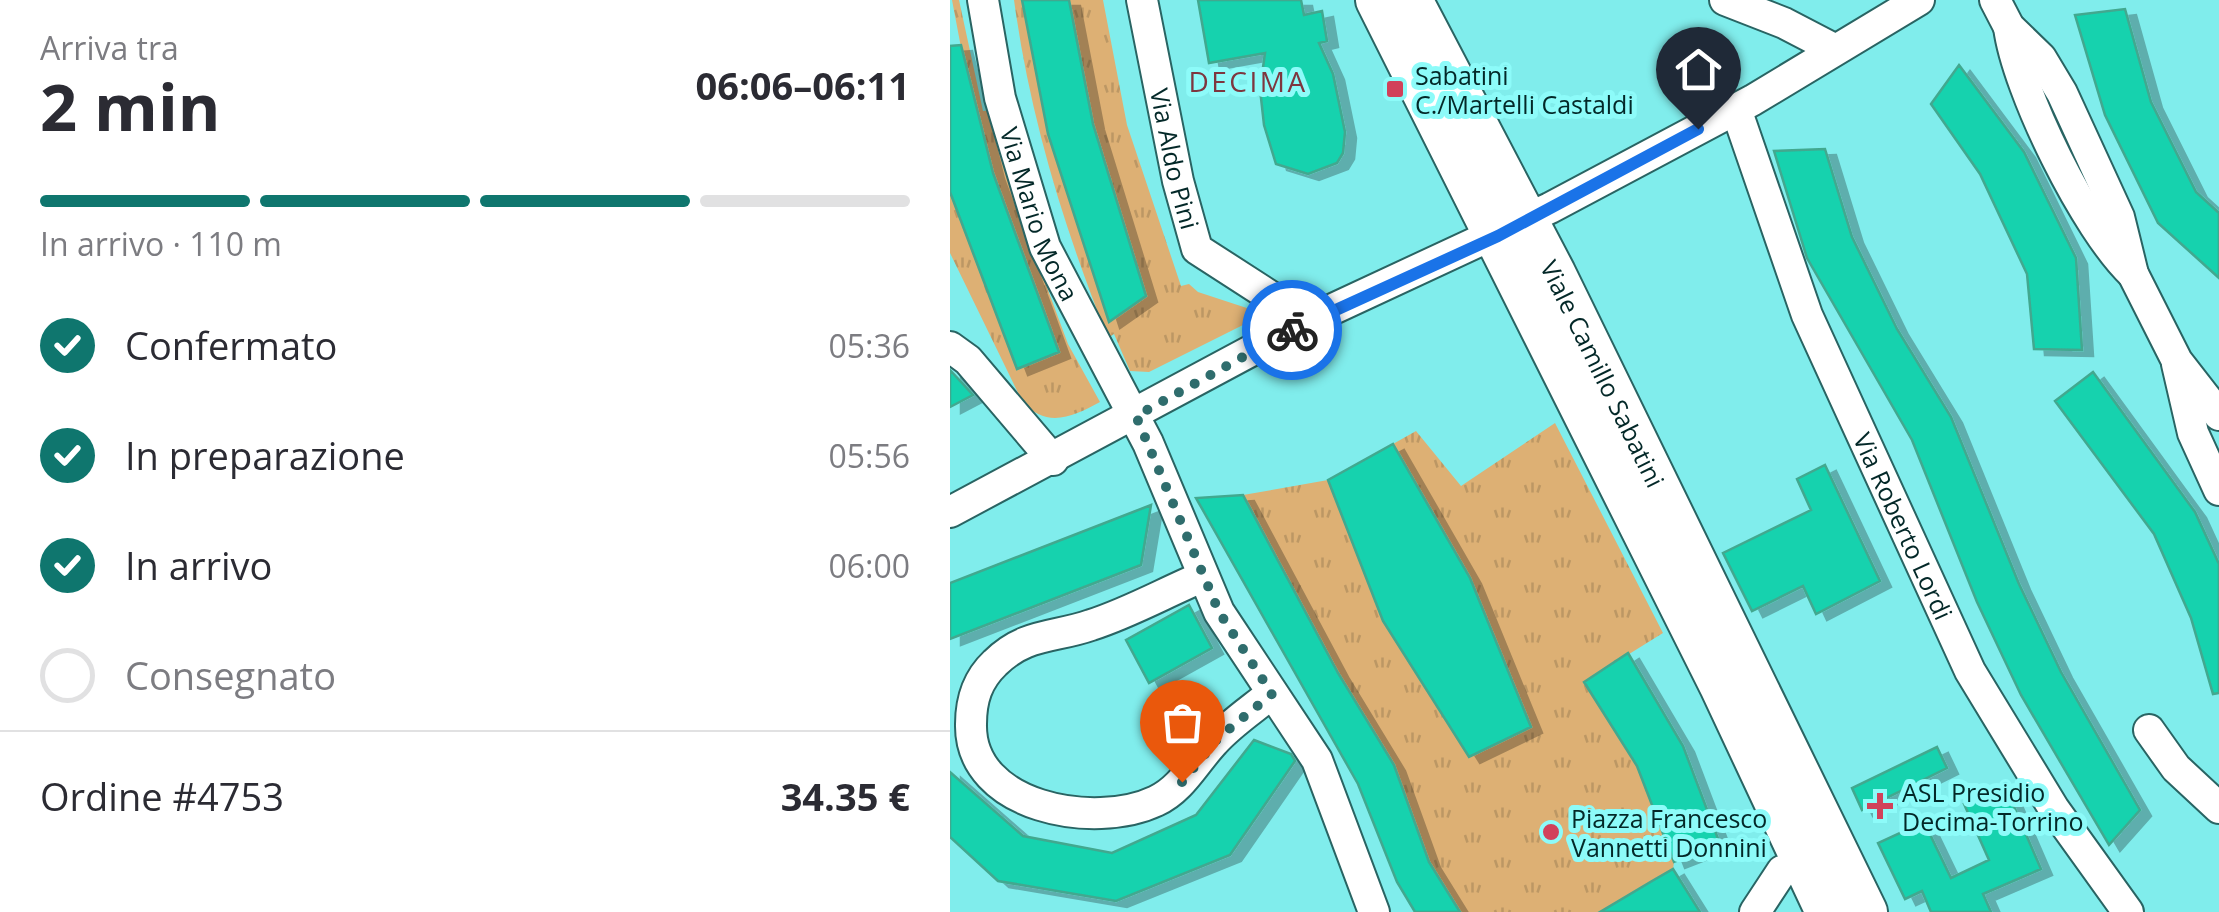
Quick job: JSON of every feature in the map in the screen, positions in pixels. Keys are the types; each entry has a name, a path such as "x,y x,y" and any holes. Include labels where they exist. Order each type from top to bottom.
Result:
{"street":[{"name":"Via Mario Mona","path":"983,0 997,84 1043,242 1076,311 1136,416 1219,612 1324,776 1374,912"},
{"name":"Via Aldo Pini","path":"1142,0 1178,181 1197,249 1276,300 1303,324"},
{"name":"Viale Camillo Sabatini","path":"1377,0 1512,228 1866,912"},
{"name":"Viale Camillo Sabatini","path":"1411,0 1827,912"},
{"path":"1725,0 1784,23 1834,50"},
{"path":"950,512 1303,324 1512,228 1736,109 1919,0"},
{"path":"2002,13 2016,71 2099,237 2134,274 2177,361 2219,415"},
{"name":"Via Roberto Lordi","path":"1736,109 1808,315 1970,671 2054,809 2128,912"},
{"path":"950,347 968,360 1053,460"},
{"path":"2177,361 2190,422 2219,490"},
{"path":"1202,577 1094,624 1031,637 998,660 980,680 971,708 972,746 981,770 1004,790 1042,805 1098,810 1147,804 1175,788 1218,738 1272,694"},
{"path":"2149,730 2176,768 2219,808"},
{"path":"1755,912 1782,871"}],"green space":[{"path":"952,0 959,0 983,111 992,110 1029,239 1068,344 1100,402 1070,416 1050,418 1031,410 1022,401 950,253 950,192 1017,368 1058,353 993,173 970,95"},
{"path":"1014,0 1022,0 1048,134 1109,321 1146,295 1093,124 1069,0 1103,0 1127,125 1181,286 1189,284 1198,292 1265,314 1149,372 1130,371 1114,334 1108,338 1063,214 1029,87"},
{"name":"Piazza Francesco Vannetti Donnini","path":"1555,423 1663,633 1584,682 1637,766 1674,862 1673,869 1600,912 1460,912 1429,862 1394,765 1338,673 1243,495 1328,480 1383,621 1470,757 1493,744 1470,578 1393,444 1416,431 1461,486"}],"building":[{"path":"1022,0 1069,0 1093,124 1146,296 1109,322 1048,134"},
{"path":"1198,0 1301,0 1304,15 1322,11 1327,41 1319,43 1333,74 1345,132 1343,153 1337,163 1308,174 1276,164 1264,125 1260,89 1265,53 1209,63"},
{"path":"2125,9 2151,102 2196,192 2219,213 2219,278 2158,223 2105,115 2075,15"},
{"path":"961,45 993,173 1059,352 1017,369 950,192 950,46"},
{"path":"1959,65 2024,152 2076,258 2082,350 2034,349 2027,274 1980,174 1931,104"},
{"path":"1825,149 1852,237 1897,329 1951,417 2019,584 2061,672 2140,810 2109,845 2021,695 1977,602 1912,440 1807,258 1774,151"},
{"path":"950,370 973,395 950,407"},
{"path":"2093,372 2195,512 2219,564 2219,693 2213,694 2191,618 2154,534 2055,401"},
{"path":"1393,444 1470,578 1531,727 1469,757 1383,621 1328,480"},
{"path":"1825,465 1880,581 1816,614 1803,586 1752,611 1723,553 1811,510 1797,479"},
{"path":"1243,495 1338,673 1394,765 1429,862 1460,912 1415,912 1397,882 1358,784 1196,498"},
{"path":"1151,505 1141,565 950,639 950,583"},
{"path":"1189,605 1212,648 1149,683 1126,640"},
{"path":"1628,653 1683,746 1720,844 1674,862 1637,766 1584,682"},
{"path":"1254,740 1291,754 1295,761 1230,855 1116,901 998,881 950,837 950,772 1023,836 1112,853 1196,815"},
{"path":"1937,747 1947,768 1862,810 1852,788"},
{"path":"2005,786 2041,869 1983,894 1991,912 1931,912 1922,891 1905,899 1878,843 1924,822 1951,878 1989,860 1964,804"},
{"path":"1673,869 1700,912 1600,912 1652,881"}],"way so far":[{"path":"1182,782 1218,738 1272,694 1219,612 1136,416 1292,330"}],"place":[{"name":"Sabatini C./Martelli Castaldi","path":"1395,89"},
{"name":"ASL Presidio Decima-Torrino","path":"1880,806"},
{"name":"Piazza Francesco Vannetti Donnini","path":"1551,832"}],"district":[{"name":"DECIMA","path":"1248,81"}],"route":[{"path":"1292,330 1498,236 1698,129"}]}
